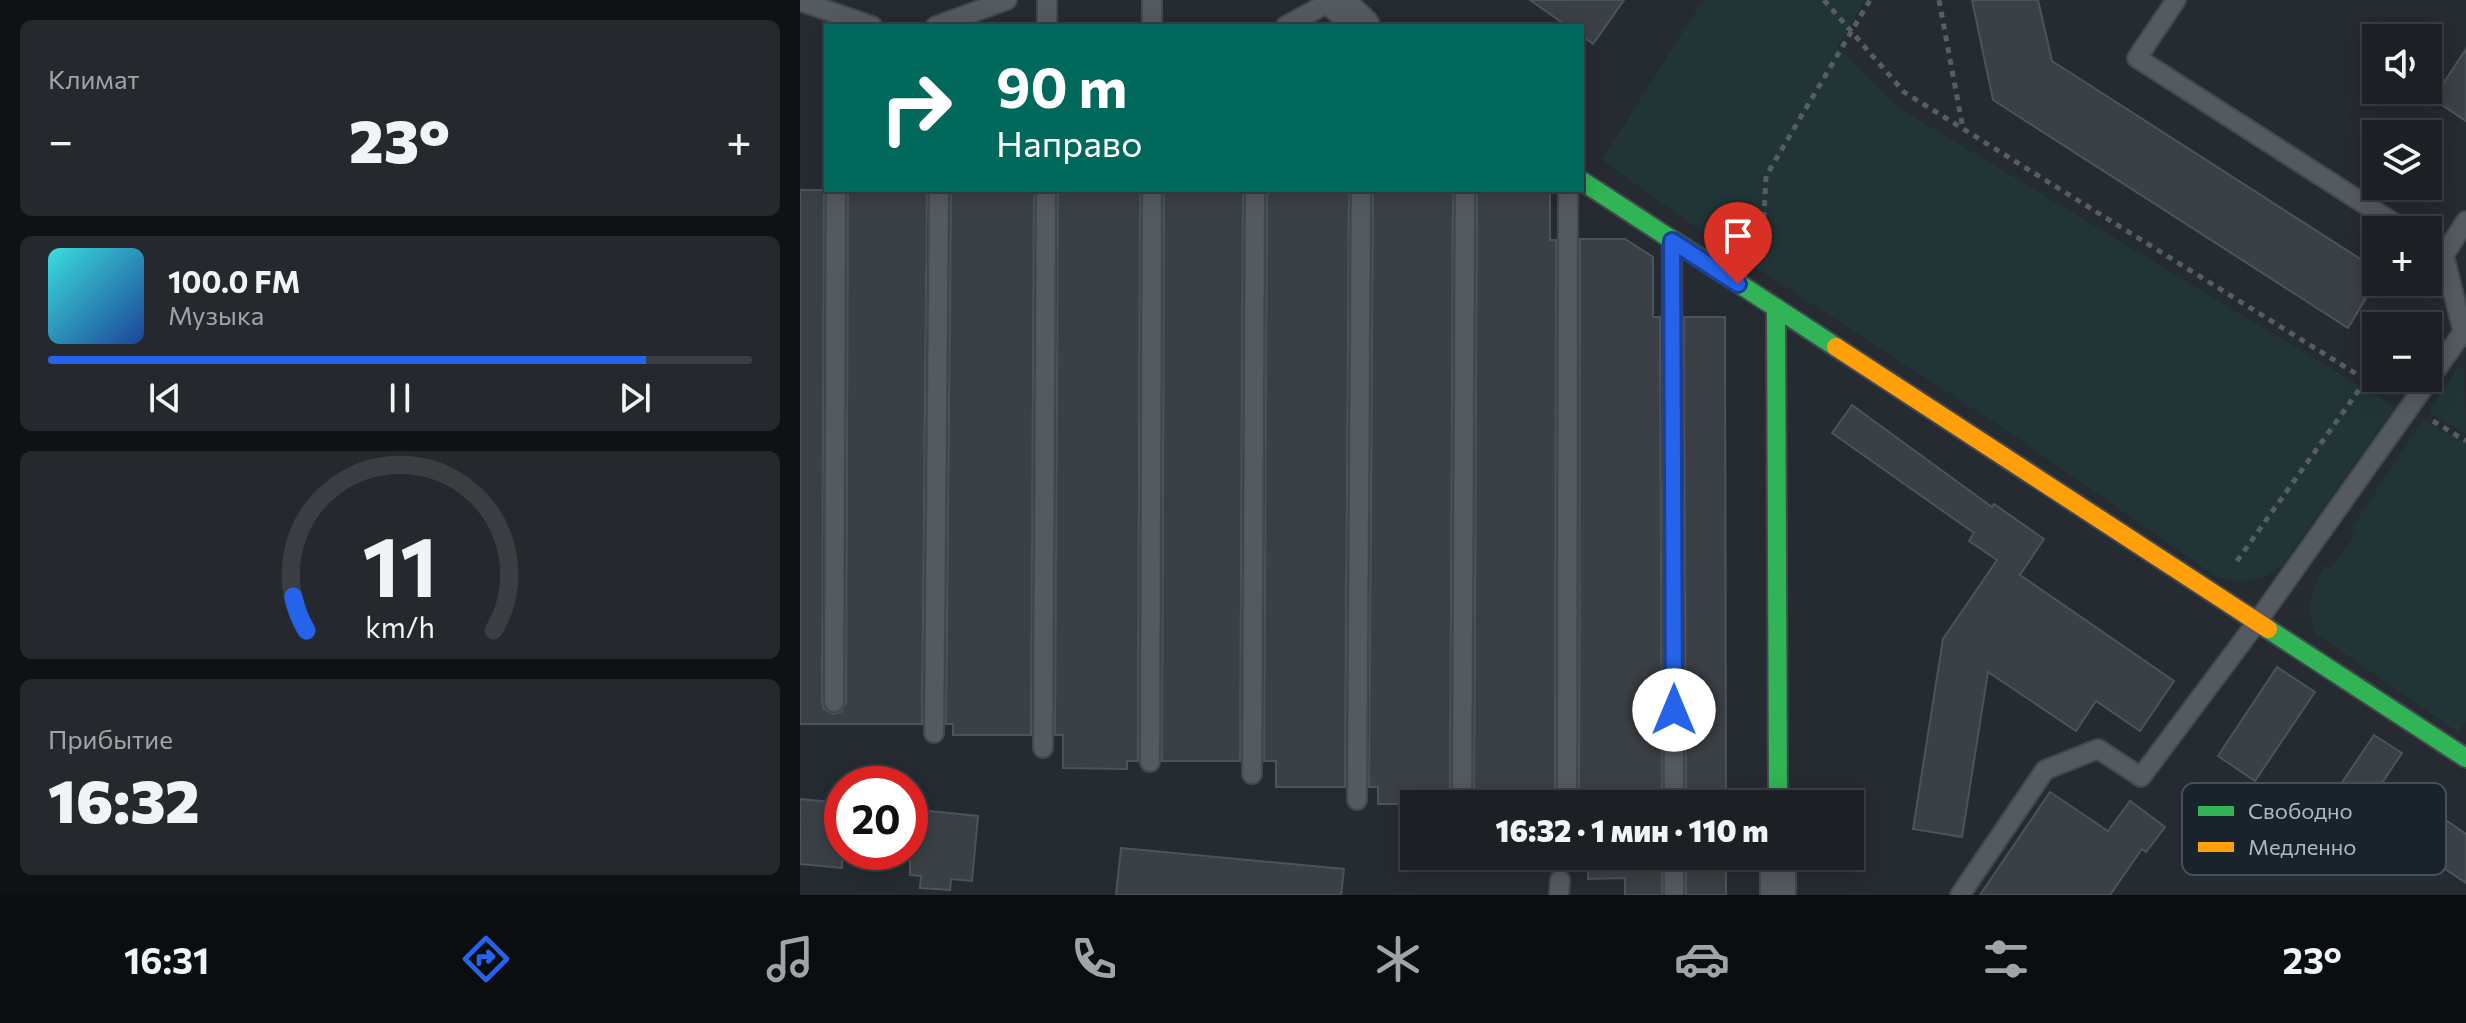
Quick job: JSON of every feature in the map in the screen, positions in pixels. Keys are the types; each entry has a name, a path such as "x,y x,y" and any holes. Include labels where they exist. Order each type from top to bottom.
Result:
{"street":[{"path":"1334,0 1360,24"},
{"path":"1584,182 2213,595 2463,749"},
{"path":"1776,308 1778,790"},
{"path":"1778,870 1778,895"}],"lane":[{"path":"942,24 1007,0"},
{"path":"1047,0 1047,24"},
{"path":"1152,0 1152,24"},
{"path":"1290,24 1334,0"},
{"path":"2176,0 2137,58 2383,216"},
{"path":"800,1 837,20 860,24"},
{"path":"834,702 836,192"},
{"path":"934,733 939,192"},
{"path":"1043,748 1046,192"},
{"path":"1150,762 1152,192"},
{"path":"1252,774 1255,192"},
{"path":"1357,800 1361,192"},
{"path":"1462,790 1465,192"},
{"path":"1567,790 1568,192"},
{"path":"2442,244 2466,221"},
{"path":"1672,241 1674,790"},
{"path":"1960,895 2045,770 2098,749 2141,777 2257,622 2465,332 2442,267"},
{"path":"1674,870 1674,895"}],"path":[{"path":"1824,0 1904,92 2362,378"},
{"path":"1939,0 1963,129"},
{"path":"2213,595 2362,386"},
{"path":"2385,392 2466,441"}],"shaded area":[{"path":"1703,0 1865,0 1837,47 1897,107 2362,387 2362,392 2370,392 2395,407 2283,564 2267,575 2252,580 2235,581 2217,577 2003,428 1724,247 1602,160"},
{"path":"2459,366 2464,368 2466,434 2429,412"},
{"path":"2423,420 2466,443 2466,721 2458,732 2315,633 2311,614 2313,590 2325,565 2331,569 2357,532 2352,528"}],"building":[{"path":"1530,0 1624,0 1593,44 1584,37 1584,24 1564,24"},
{"path":"1972,0 2038,0 2052,61 2362,260 2361,295 2366,298 2348,328 1993,100"},
{"path":"2466,49 2466,121 2440,104 2442,85"},
{"path":"800,190 824,190 822,702 824,709 833,714 841,712 846,702 848,192 927,192 922,724 800,724"},
{"path":"951,192 1034,192 1031,735 953,735 953,724 946,724"},
{"path":"1058,192 1140,192 1138,761 1127,761 1127,769 1063,768 1063,735 1055,735"},
{"path":"1164,192 1243,192 1240,761 1162,761"},
{"path":"1267,192 1349,192 1345,787 1276,787 1276,761 1264,761"},
{"path":"1373,192 1453,192 1450,790 1400,790 1400,804 1378,804 1378,787 1369,787"},
{"path":"1477,192 1550,192 1550,240 1556,240 1555,790 1474,790"},
{"path":"1580,239 1625,239 1653,257 1653,317 1660,317 1662,790 1579,790"},
{"path":"1684,317 1725,317 1726,790 1686,790"},
{"path":"1852,405 1992,507 1994,504 2044,539 2020,575 2174,681 2140,731 2096,701 2076,731 1988,672 1962,837 1913,829 1943,639 1997,560 1969,541 1974,533 1832,433"},
{"path":"2277,667 2315,692 2255,781 2218,756"},
{"path":"2374,735 2402,753 2382,783 2342,783"},
{"path":"2050,792 2108,831 2130,801 2165,827 2146,852 2142,849 2110,895 1980,895"},
{"path":"800,799 824,801 824,866 800,864"},
{"path":"928,811 978,816 972,881 951,879 950,890 920,888 921,876 910,875 910,870 928,870"},
{"path":"2446,820 2466,834 2466,883 2446,870"},
{"path":"1121,848 1344,869 1341,895 1116,895"},
{"path":"1588,870 1662,870 1662,895 1625,895 1625,878 1588,879"},
{"path":"1686,870 1726,870 1726,895 1686,895"}],"traffic: fast":[{"path":"1584,182 1836,347"},
{"path":"1776,308 1778,790"},
{"path":"2268,629 2466,758"}],"traffic: slow":[{"path":"1836,347 2268,629"}],"route":[{"path":"1674,710 1672,241 1738,284"}]}
